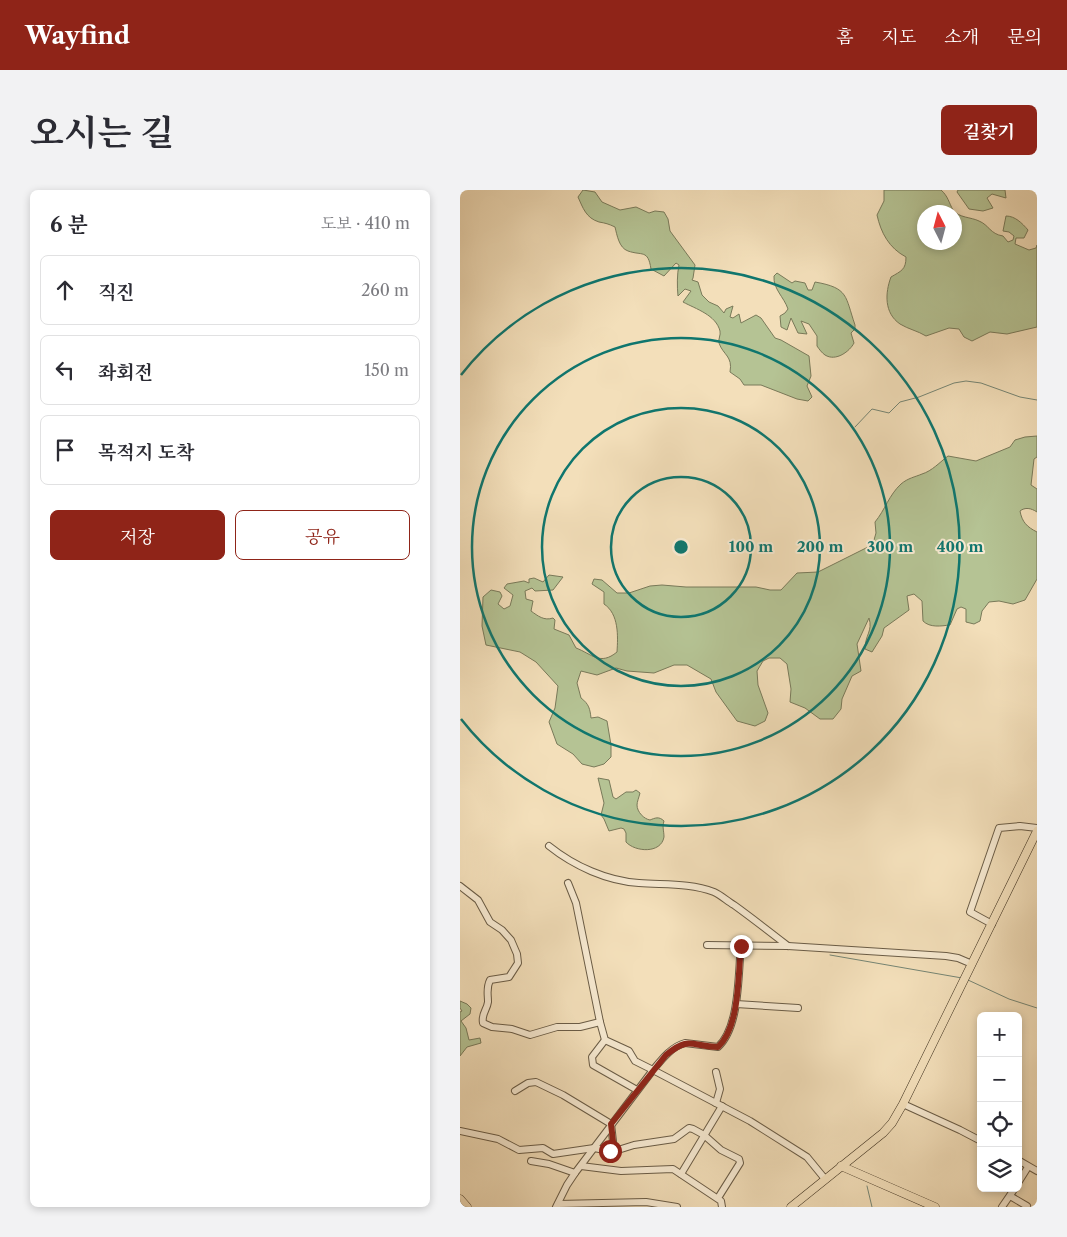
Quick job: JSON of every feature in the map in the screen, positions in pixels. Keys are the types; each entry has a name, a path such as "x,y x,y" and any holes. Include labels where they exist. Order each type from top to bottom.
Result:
{"main road":[{"path":"791,1207 883,1133 892,1123 965,979 1037,830"},
{"path":"841,1166 935,1207"}],"street":[{"path":"992,924 970,912 999,828 1020,826 1037,830"},
{"path":"549,846 563,857 587,869 622,881 675,884 696,887 716,893 752,917 788,946"},
{"path":"568,883 576,903 605,1040 629,1051 634,1061 750,1121 807,1157 825,1179"},
{"path":"460,886 478,900 490,922 502,930 511,940 518,954 518,963 510,977 490,980 488,985 488,1004 482,1018 484,1024 492,1027 512,1028 530,1034 557,1027 580,1027 600,1022"},
{"path":"707,945 788,946 946,956 958,958 972,964"},
{"path":"677,1207 646,1202 558,1206 567,1185 575,1173 637,1090 666,1055 685,1043 718,1047 722,1044 734,1019 741,946"},
{"path":"736,1004 798,1008"},
{"path":"605,1040 592,1057 593,1065 637,1090"},
{"path":"716,1072 720,1089 716,1103"},
{"path":"515,1091 528,1083 536,1082 611,1124"},
{"path":"903,1104 977,1139"},
{"path":"681,1174 722,1106"},
{"path":"611,1124 614,1150"},
{"path":"460,1131 498,1139 519,1150 543,1148 553,1154 594,1148 614,1150 674,1139 689,1128 693,1128 721,1150 739,1159 740,1163 718,1198"},
{"path":"531,1161 548,1164 575,1173"},
{"path":"1022,1163 1037,1171"},
{"path":"581,1166 621,1171 670,1169 718,1198 721,1201 722,1207"},
{"path":"1022,1177 1028,1167"},
{"path":"1002,1207 1012,1192"},
{"path":"1010,1196 1027,1206"}],"green space":[{"path":"583,190 595,192 602,202 620,210 636,207 649,213 655,211 664,212 668,219 670,231 695,265 692,280 698,282 702,295 709,302 718,306 724,313 726,309 733,306 730,317 733,318 739,314 741,323 756,315 761,318 775,338 809,356 811,376 807,386 812,397 808,401 797,399 761,385 744,385 740,379 730,372 729,359 719,343 720,331 718,325 705,313 683,302 691,291 685,289 678,296 677,280 679,265 676,263 664,276 651,269 648,258 644,254 628,251 622,247 615,227 591,218 585,212 578,197"},
{"path":"884,190 941,190 950,205 917,205 917,250 962,250 962,216 982,223 995,233 1003,236 1008,242 1013,240 1014,236 1009,232 1003,231 1006,216 1021,222 1028,230 1024,238 1016,238 1015,244 1029,250 1036,248 1037,245 1037,327 1007,334 990,332 972,341 964,337 959,329 949,328 926,336 900,324 891,314 887,296 891,277 904,267 906,257 890,245 877,215 884,201"},
{"path":"958,190 1005,190 1006,198 992,194 987,198 993,208 983,211 969,209 957,192"},
{"path":"777,273 792,283 795,281 805,283 808,290 812,290 815,282 834,287 844,295 855,325 855,329 851,333 854,343 849,349 842,355 829,357 817,346 817,336 809,324 801,321 807,334 798,333 791,318 787,330 781,327 780,316 788,309 775,285 774,276"},
{"path":"1037,436 1037,457 1034,459 1031,485 1037,489 1037,512 1028,508 1020,511 1026,524 1037,532 1037,579 1025,600 1013,604 999,601 989,602 982,611 980,621 974,624 966,622 966,609 961,607 957,609 950,625 936,626 929,625 923,621 922,601 914,594 907,596 909,610 884,628 882,636 872,652 865,649 870,626 869,618 857,644 861,671 852,676 842,699 841,709 833,719 820,719 805,708 790,702 791,689 787,664 780,658 769,658 763,661 757,671 758,685 768,713 765,721 755,726 737,721 716,692 711,679 687,665 674,665 654,673 627,671 616,668 597,675 581,671 577,683 581,698 589,707 591,718 598,717 607,721 611,745 611,757 604,764 594,767 582,764 573,754 557,744 549,722 555,708 558,686 536,662 520,652 486,645 482,626 483,597 491,590 500,592 502,596 498,604 504,609 510,606 513,595 504,588 507,584 524,581 529,583 529,579 534,578 543,582 549,575 563,577 553,590 535,591 532,588 525,591 526,599 533,601 531,611 544,618 553,618 555,620 554,629 569,635 576,648 596,658 606,658 617,652 617,626 612,613 604,604 604,592 592,584 594,579 602,580 617,593 629,593 650,586 662,585 756,587 781,590 797,573 818,572 866,548 874,540 876,533 875,522 893,493 906,480 929,471 948,456 976,461 1010,447 1015,440"},
{"path":"598,778 609,780 613,797 616,799 626,792 636,790 640,793 637,805 641,815 650,820 659,818 664,821 662,843 653,849 635,848 626,842 624,829 609,831 601,815 604,803"},
{"path":"460,1001 471,1008 470,1014 461,1021 466,1028 469,1040 480,1038 481,1043 467,1047 460,1056 460,1012 462,1011"}],"waterway":[{"path":"855,427 872,409 889,413 900,402 919,397 954,383 966,381 981,383 1020,397 1037,400"},
{"path":"830,955 962,978"},
{"path":"968,980 1009,999 1037,1008"},
{"path":"867,1186 872,1207"}],"route":[{"path":"610,1151 614,1150 611,1124 666,1055 685,1043 711,1047 718,1047 722,1044 734,1019 741,946"}]}
